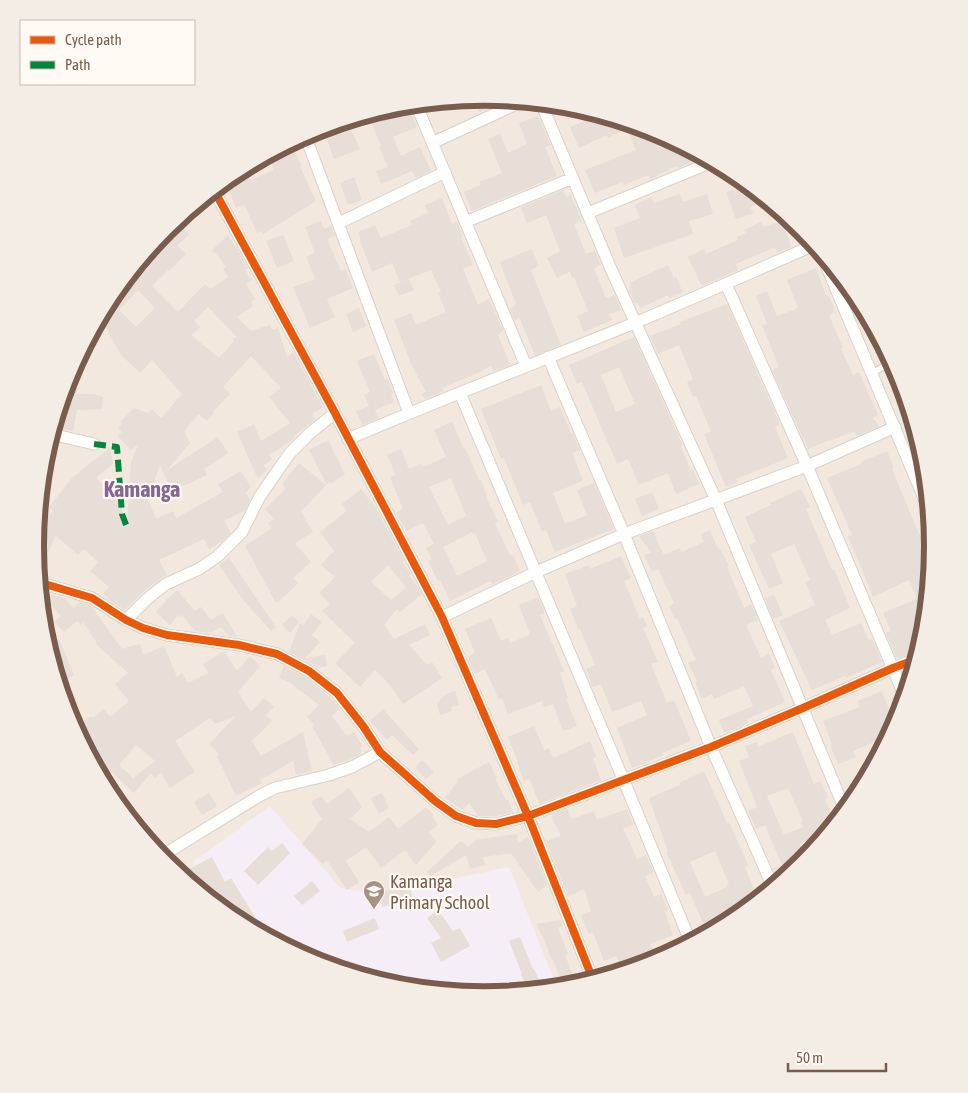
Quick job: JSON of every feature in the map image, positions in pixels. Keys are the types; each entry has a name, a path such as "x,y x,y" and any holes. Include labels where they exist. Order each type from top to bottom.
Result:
{"street":[{"path":"432,143 510,107"},
{"path":"419,111 526,366"},
{"path":"546,111 611,269 716,500 842,802"},
{"path":"308,143 409,413"},
{"path":"588,213 704,165"},
{"path":"338,223 445,172"},
{"path":"466,222 573,178"},
{"path":"217,196 335,413 442,617 528,816 590,974"},
{"path":"348,439 636,322 807,248"},
{"path":"830,275 919,481"},
{"path":"726,284 807,466 901,688"},
{"path":"548,357 624,534 711,747 770,880"},
{"path":"460,393 688,936"},
{"path":"126,620 147,599 166,584 199,569 218,556 242,532 260,496 290,453 310,433 335,413"},
{"path":"442,617 536,572 624,534 807,466 895,427"},
{"path":"58,436 94,444"},
{"path":"46,584 92,598 126,620 143,628 167,635 239,645 277,654 309,671 337,693 363,726 380,752 435,801 456,816 476,823 496,824 528,816 711,747 908,662"},
{"path":"167,852 275,788 330,775 352,767 380,752"}],"lane":[{"path":"872,373 885,366"}],"shaded area":[{"path":"455,107 513,107 541,110 598,121 626,130 679,152 729,180 752,197 795,235 815,256 833,278 865,326 891,378 901,405 916,461 924,546 923,575 916,632 909,660 891,715 879,741 865,767 833,815 815,837 774,877 729,913 704,928 679,941 626,963 598,972 541,983 513,986 455,986 427,983 370,972 342,963 289,941 239,913 216,896 173,858 153,837 118,791 103,767 77,715 67,688 52,632 45,575 44,546 45,518 52,461 67,405 77,378 103,326 135,278 153,256 194,216 239,180 264,165 289,152 342,130 370,121 427,110"},
{"name":"Kamanga Primary School","path":"270,806 340,888 381,894 509,867 554,981 513,986 455,986 398,978 342,963 289,941 239,913 204,885 193,862"}],"building":[{"path":"477,106 493,106 480,112"},
{"path":"412,113 417,127 393,137 401,156 420,147 431,171 416,178 412,171 381,184 376,171 388,167 379,147 381,146 370,121"},
{"path":"538,116 551,145 545,147 557,176 472,211 464,192 481,185 479,182 502,173 488,139 500,134 508,153 527,144 519,123"},
{"path":"589,119 625,130 608,138 607,135 579,148 570,127"},
{"path":"350,127 360,149 334,159 326,136"},
{"path":"627,130 679,152 690,158 692,162 678,168 677,166 650,179 648,175 624,185 622,182 595,193 585,170 636,150"},
{"path":"289,152 290,154 295,152 316,201 263,234 262,231 257,233 244,204 236,208 228,188 247,175 250,180 274,170 271,163"},
{"path":"354,177 362,200 348,204 340,183"},
{"path":"740,188 742,195 747,193 759,203 749,208 754,213 736,219 726,192"},
{"path":"563,190 566,197 571,195 582,221 574,224 586,254 595,251 601,265 594,268 606,298 615,295 621,310 609,314 612,320 584,332 577,316 588,311 574,277 572,278 570,271 557,278 547,258 560,251 546,215 527,223 521,207"},
{"path":"680,194 683,202 707,194 713,214 689,221 693,234 624,258 614,228 640,218 635,205 651,197 654,203"},
{"path":"442,198 452,224 457,221 463,236 461,238 473,265 463,269 478,305 489,299 503,331 498,335 510,365 494,371 491,366 442,388 444,391 425,399 422,394 426,392 412,366 394,320 411,313 416,325 446,312 438,293 441,292 431,270 400,282 392,263 372,272 358,232 375,225 381,238 412,225 410,221 428,213 425,205"},
{"path":"321,221 324,229 331,226 335,236 327,239 341,271 345,269 353,288 327,299 335,317 310,328 293,287 315,279 306,257 315,253 305,227"},
{"path":"779,221 784,225 791,247 777,253 775,247 736,264 738,270 702,286 688,257 704,249 706,254 738,240 737,237 746,233 744,230 761,222 764,227"},
{"path":"182,227 189,234 177,246 186,254 152,286 178,312 205,284 210,289 228,277 223,269 226,267 212,250 228,235 248,268 245,270 252,280 246,284 255,299 251,302 253,306 237,317 251,331 270,325 272,330 278,328 287,357 293,352 323,407 312,414 316,419 294,436 295,438 269,455 272,459 263,466 267,469 258,479 237,432 254,424 261,441 290,423 269,397 281,388 251,356 223,387 230,394 207,421 199,414 184,431 190,443 166,471 218,437 228,453 204,469 207,475 172,491 160,465 148,499 156,519 173,511 176,518 223,492 218,484 241,471 251,487 246,493 250,500 245,510 224,521 231,533 221,542 209,549 204,539 159,560 167,575 142,593 125,610 103,593 109,587 90,571 98,562 84,549 78,555 56,536 44,559 45,521 53,511 49,507 72,478 110,448 113,464 96,478 120,500 125,525 127,525 131,463 138,445 131,450 117,436 122,432 118,428 122,424 120,422 134,408 149,413 152,409 161,418 182,394 152,360 140,373 120,354 106,327 99,334 135,278 153,256","holes":["138,290 155,308 136,327 119,310","208,307 237,337 233,339 234,341 219,358 191,335 200,327 194,321"]},
{"path":"283,235 294,261 277,268 266,241"},
{"path":"532,249 539,266 531,270 561,345 535,355 519,317 515,321 510,309 516,304 500,262"},
{"path":"668,265 683,292 669,298 668,295 640,308 637,303 635,304 628,289 631,288 629,283"},
{"path":"816,268 826,296 828,295 836,312 829,315 843,348 841,349 853,375 859,372 878,415 873,418 879,426 857,436 854,431 808,449 772,370 779,367 762,325 767,324 756,296 767,291 777,316 798,308 787,280"},
{"path":"409,279 414,290 399,296 394,285"},
{"path":"727,304 780,424 775,427 788,458 736,479 737,482 726,487 704,434 711,431 696,396 693,397 687,382 693,379 679,345 658,354 650,336"},
{"path":"359,308 366,326 353,332 346,314"},
{"path":"634,337 683,446 681,447 691,471 693,470 699,484 676,494 668,473 639,485 628,459 617,464 582,382 577,384 569,365","holes":["619,367 635,404 616,412 601,375"]},
{"path":"374,354 385,380 388,379 394,402 375,410 379,418 362,425 356,411 369,406 364,395 370,392 357,361"},
{"path":"541,385 551,411 560,407 580,450 572,453 583,481 553,493 565,524 587,515 577,490 594,483 614,529 555,552 546,530 542,532 530,502 523,505 504,458 501,459 481,409"},
{"path":"73,387 78,389 75,394 93,394 103,397 102,409 77,410 73,431 60,428"},
{"path":"452,422 479,480 481,480 486,497 498,522 495,523 510,556 513,555 520,571 492,585 491,581 450,601 428,561 432,559 426,548 434,544 423,523 406,531 396,513 403,509 390,477 396,475 387,455 401,449 409,469 421,464 423,467 446,457 434,430","holes":["451,478 466,516 448,525 429,487","472,532 473,534 475,533 487,561 457,576 443,547"]},
{"path":"328,440 345,474 331,484 330,481 327,485 309,450"},
{"path":"887,451 894,468 892,469 924,543 923,575 916,632 911,653 897,659 886,633 891,631 883,613 917,599 909,580 873,597 848,536 852,535 827,478 861,464 861,462"},
{"path":"299,463 326,485 301,512 313,532 295,543 311,562 293,578 298,583 276,603 245,546 272,528 268,523 274,519 265,509 286,488 282,484"},
{"path":"361,489 376,508 404,561 402,562 411,574 409,576 422,594 400,612 397,609 384,625 394,639 425,624 430,635 409,645 427,665 432,662 442,678 403,704 390,685 375,670 360,687 335,663 355,643 322,611 330,604 319,593 335,577 321,565 334,551 320,532 347,511 342,504","holes":["388,565 406,588 391,600 371,582"]},
{"path":"801,489 810,507 806,509 850,608 825,620 832,635 861,623 869,641 872,639 882,662 812,690 779,621 815,605 805,582 810,580 794,544 771,554 783,583 769,589 749,545 756,542 745,517"},
{"path":"652,492 659,509 642,516 635,499"},
{"path":"710,530 718,549 720,548 729,566 727,567 744,608 751,604 758,620 746,625 761,658 769,654 775,668 771,670 785,702 747,719 749,723 724,733 719,720 753,706 744,686 714,699 712,694 702,699 695,682 697,681 688,663 696,660 677,618 675,619 669,606 674,603 658,569 652,572 644,555 651,553 639,536 653,531 664,555 680,548 681,552 704,542 701,534"},
{"path":"621,556 631,578 624,581 640,619 643,617 647,626 643,628 658,662 651,664 667,703 674,700 691,741 662,753 663,755 647,763 632,768 617,728 647,715 641,701 612,712 601,684 593,687 586,669 595,665 570,609 577,606 565,574 589,565 590,569"},
{"path":"229,558 276,627 271,631 244,601 219,565"},
{"path":"177,590 195,611 201,607 211,620 223,613 237,637 229,636 221,627 210,633 195,631 182,615 180,617 178,615 170,625 156,612"},
{"path":"52,594 64,598 74,608 80,602 93,608 122,649 140,644 143,655 164,646 177,677 182,673 188,683 209,673 203,664 224,651 237,671 250,656 260,666 238,692 251,712 264,698 274,707 266,715 272,721 252,741 261,756 303,732 312,771 296,775 293,761 260,780 262,783 236,796 217,756 219,754 209,744 236,716 215,724 210,718 175,741 195,772 170,788 161,773 155,778 151,773 134,793 112,772 108,776 80,722 92,716 93,718 104,709 110,717 129,701 115,684 128,673 96,644 83,622 81,625 77,621 64,632 54,622 61,616 48,602 47,599","holes":["136,745 155,761 133,778 119,765"]},
{"path":"774,595 783,615 773,619 765,598"},
{"path":"538,597 545,613 540,615 564,671 560,673 568,698 566,699 577,726 563,731 553,704 544,707 542,701 508,714 502,698 499,700 485,669 475,674 467,657 475,653 465,629 491,618 501,641 508,638 511,643 530,634 519,605"},
{"path":"311,614 322,622 312,635 320,642 305,658 325,655 327,666 319,669 289,652 300,623 303,626"},
{"path":"292,615 299,622 290,633 282,625"},
{"path":"59,639 74,675 65,679 59,660 54,641"},
{"path":"284,666 305,677 333,700 340,708 332,716 347,736 354,732 362,746 360,748 362,753 334,765 312,726 315,725 307,717 319,705 289,682 279,678"},
{"path":"455,691 459,705 451,707 452,711 440,715 437,703 446,694"},
{"path":"882,691 891,715 876,747 874,742 853,751 856,757 838,764 823,721 860,707 858,701"},
{"path":"383,709 419,749 413,755 392,735 387,740 370,721"},
{"path":"534,726 544,750 549,748 553,758 590,741 596,756 593,758 601,780 539,804 530,779 524,781 508,737"},
{"path":"793,732 814,784 820,781 828,798 825,799 832,816 814,838 800,844 803,850 776,875 773,869 782,865 765,825 756,829 748,811 757,807 739,761 749,757 745,746 757,742 758,747","holes":["788,788 803,821 801,822 803,827 784,835 767,796"]},
{"path":"422,760 434,772 426,779 415,768"},
{"path":"489,762 497,778 495,779 513,812 495,816 478,816 469,803 463,810 445,798 458,781 457,779"},
{"path":"704,771 748,865 745,867 755,893 729,913 705,927 690,893 686,895 666,852 668,851 649,798 680,785 679,783","holes":["715,851 729,884 726,885 727,887 705,897 690,862"]},
{"path":"349,788 362,807 350,819 369,832 389,817 398,829 426,807 434,815 432,817 438,825 429,832 436,842 416,865 405,850 381,868 366,847 346,861 359,882 347,890 327,860 323,864 302,844 322,819 311,802 321,796 327,804"},
{"path":"209,793 217,806 202,815 194,802"},
{"path":"382,793 389,808 379,814 371,798"},
{"path":"567,809 572,819 594,811 597,820 627,809 633,825 623,828 637,859 646,855 654,872 645,876 654,897 661,894 668,910 665,912 673,935 650,944 653,952 619,965 616,956 604,961 593,932 589,934 581,915 591,911 584,889 568,897 546,841 561,836 551,815"},
{"path":"517,834 518,843 528,837 547,885 538,892 511,853 483,857 485,865 470,869 466,855 430,876 427,872 461,841 468,847 475,840"},
{"path":"282,843 290,853 258,885 244,871 268,847 272,851"},
{"path":"212,857 225,882 231,878 258,922 256,923 239,913 205,887 199,877 196,879 187,870"},
{"path":"312,881 320,891 302,905 294,896"},
{"path":"410,886 413,900 382,907 380,891"},
{"path":"438,910 453,931 460,928 470,946 441,962 431,943 441,938 427,918"},
{"path":"375,918 379,929 347,942 343,931"},
{"path":"561,920 563,926 558,928 568,954 565,955 574,977 561,980 537,924"},
{"path":"520,937 540,983 526,985 509,941"}],"marked path":[{"path":"94,444 117,447 122,514 128,530"}],"cycle path":[{"path":"217,196 335,413 442,617 528,816 590,974"},
{"path":"46,584 92,598 126,620 143,628 167,635 239,645 277,654 309,671 337,693 363,726 380,752 435,801 456,816 476,823 496,824 528,816 711,747 908,662"}],"place":[{"name":"Kamanga Primary School","path":"374,910"}],"district":[{"name":"Kamanga","path":"142,489"}]}
